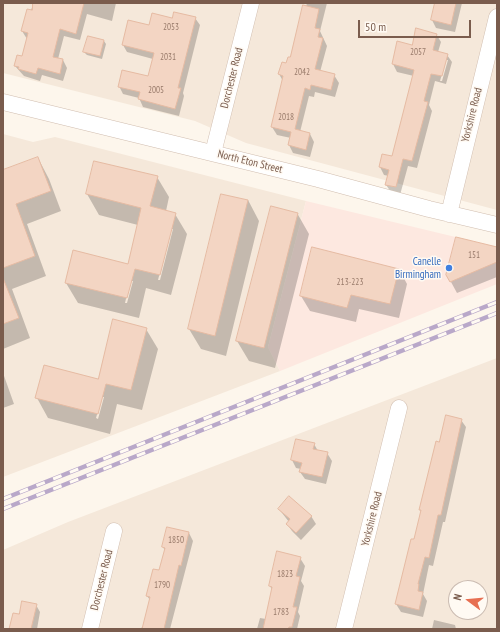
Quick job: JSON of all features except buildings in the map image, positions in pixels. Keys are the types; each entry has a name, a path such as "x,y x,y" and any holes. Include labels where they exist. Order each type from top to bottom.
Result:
{"street":[{"name":"Dorchester Road","path":"213,153 251,3"},
{"name":"Yorkshire Road","path":"449,214 497,17"},
{"name":"North Eton Street","path":"3,102 359,189 449,214 497,225"},
{"name":"Yorkshire Road","path":"344,629 399,408"},
{"name":"Dorchester Road","path":"90,629 114,531"}],"shaded area":[{"path":"3,3 497,3 497,210 246,143 195,121 3,73"},
{"path":"3,134 33,142 55,137 306,201 268,347 280,371 3,477"},
{"path":"306,201 497,247 497,284 280,371 268,347"},
{"path":"497,358 497,629 3,629 3,550 68,522"}],"railway":[{"path":"3,499 497,302"},
{"path":"3,509 497,313"}],"place":[{"name":"Canelle Birmingham","path":"449,268"}]}
